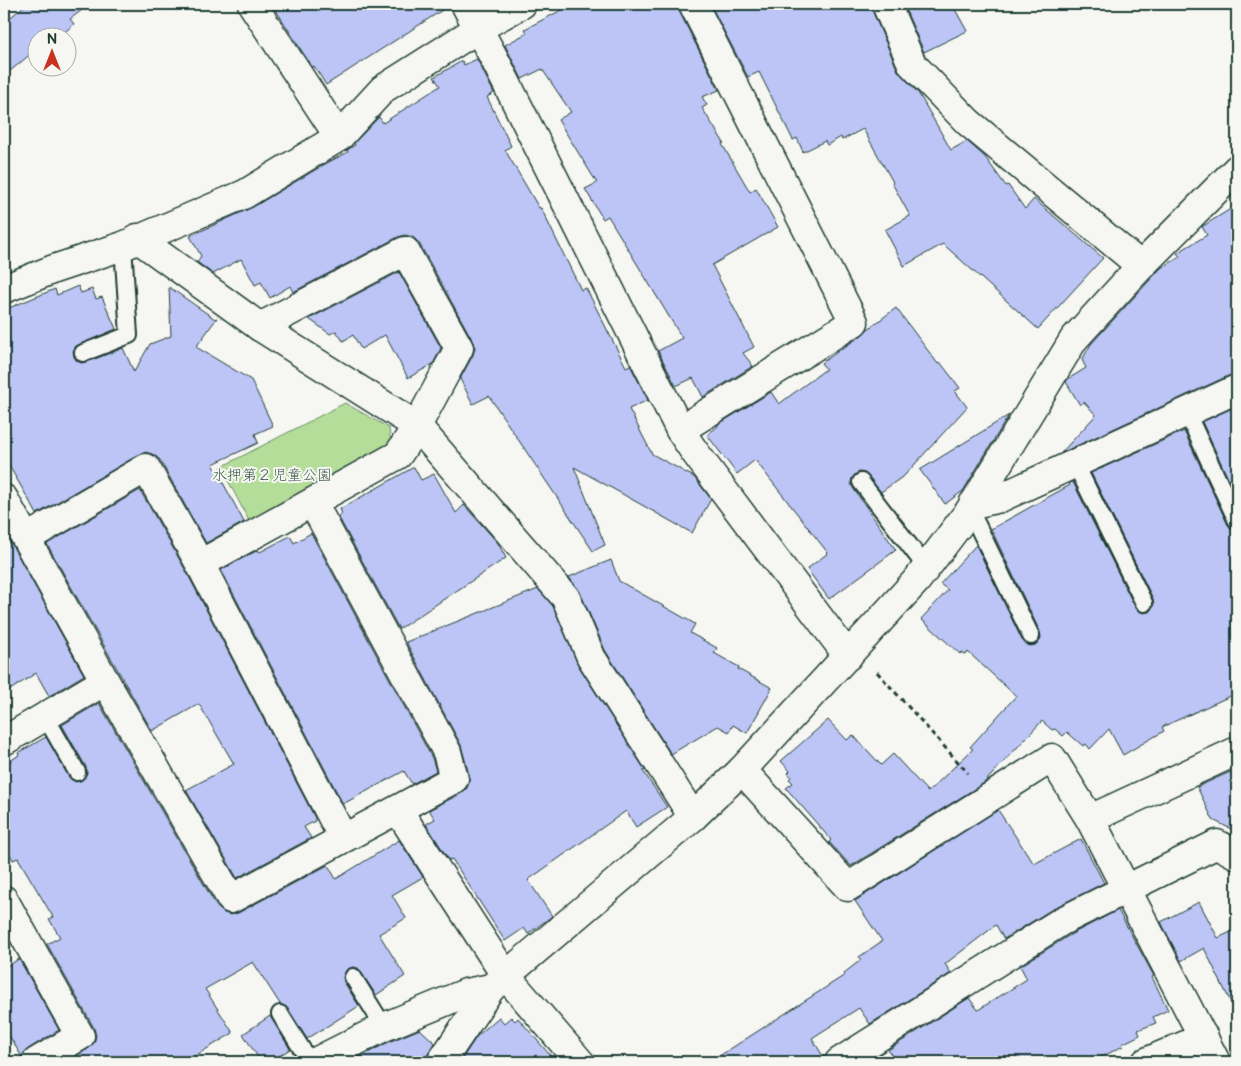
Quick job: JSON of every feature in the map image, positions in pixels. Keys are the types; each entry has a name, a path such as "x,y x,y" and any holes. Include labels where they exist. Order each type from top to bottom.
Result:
{"street":[{"path":"252,4 339,138"},
{"path":"465,4 479,28 680,430 694,451 851,652"},
{"path":"4,289 130,242 245,194 339,138 383,89 479,28 522,4"},
{"path":"680,430 854,322 694,4"},
{"path":"886,4 912,64 968,122 1141,266"},
{"path":"441,1062 498,982 693,817 742,770 917,580 972,507 1074,339 1141,266 1237,169"},
{"path":"130,242 417,426 566,598 591,657 693,817"},
{"path":"200,564 398,455 417,426 458,348 405,251 260,327"},
{"path":"972,507 1000,498 1237,390"},
{"path":"27,538 146,468 200,564 343,838"},
{"path":"4,499 105,681 231,899 454,779 448,752 313,503"},
{"path":"4,741 105,681"},
{"path":"1090,819 1237,751"},
{"path":"742,770 848,887 1052,758 1090,819 1216,1062"},
{"path":"398,810 498,982 580,1062"},
{"path":"839,1062 1062,921 1217,844 1237,855"},
{"path":"4,900 80,1036 37,1062"},
{"path":"315,1062 384,1028 466,993 498,982"},
{"path":"1146,1062 1204,1038"}],"lane":[{"path":"82,353 129,335 130,242"},
{"path":"1186,413 1237,521"},
{"path":"1075,464 1144,603"},
{"path":"861,482 926,567"},
{"path":"972,507 1031,636"},
{"path":"46,716 77,772"},
{"path":"353,977 384,1028"},
{"path":"280,1014 310,1062"}],"path":[{"path":"851,652 990,798"}],"green space":[{"name":"水押第２児童公園","path":"345,403 389,428 391,445 250,523 221,467"}],"building":[{"path":"26,4 90,4 70,19 74,24 69,28 28,28 28,56 4,76 4,23"},
{"path":"272,4 450,5 326,85 314,66 312,67"},
{"path":"573,4 677,4 719,90 702,97 707,105 702,108 724,143 722,144 750,192 756,188 778,227 712,265 754,347 743,353 753,366 703,397 693,378 676,386 658,351 682,338 608,216 603,219 585,189 597,183 558,120 571,112 542,69 522,79 505,45 527,33 525,29"},
{"path":"710,4 871,4 898,71 919,94 951,150 967,141 985,157 1025,209 1034,199 1103,258 1038,329 943,244 904,266 885,230 910,216 863,129 842,140 841,137 827,145 825,141 803,152 797,138 793,140 759,72 748,77"},
{"path":"903,4 952,4 967,31 924,52"},
{"path":"477,59 494,93 487,97 511,146 505,150 539,208 541,208 581,290 586,288 626,367 630,365 648,400 629,409 652,454 694,477 711,499 692,533 574,467 605,545 593,551 489,396 473,404 460,379 473,355 475,348 473,341 419,243 413,237 405,235 398,237 293,292 290,286 270,298 261,282 255,285 241,259 213,274 197,262 201,256 190,236 253,207 348,152 347,150 355,145 354,143 379,117 383,123 440,86 434,77 462,61 464,65"},
{"path":"1237,205 1237,374 1230,375 1061,453 1096,415 1084,402 1080,405 1066,382 1086,368 1082,360 1091,344 1161,268 1180,257 1177,253 1207,235 1203,226"},
{"path":"399,272 441,348 433,364 408,378 385,335 361,349 353,335 343,341 336,331 330,334 309,319"},
{"path":"78,286 81,293 92,289 96,299 102,297 116,329 76,346 73,351 74,356 81,363 123,348 134,372 150,344 171,336 169,287 215,319 217,318 196,347 251,380 273,426 255,434 258,443 213,464 244,522 206,543 160,460 146,452 37,514 4,457 4,310 55,289 57,295"},
{"path":"896,308 938,364 940,362 960,388 955,391 967,407 905,475 881,492 865,473 859,472 852,478 853,488 896,550 829,599 807,569 828,553 755,460 737,474 707,435 717,425 771,392 779,404 826,369 821,363 862,335"},
{"path":"1237,406 1237,498 1202,422"},
{"path":"1009,415 963,491 945,504 920,470"},
{"path":"1184,431 1228,525 1237,531 1237,693 1162,727 1164,731 1123,755 1109,729 1090,749 1086,744 1083,746 1067,732 1063,736 1055,729 1052,730 1042,721 984,783 851,866 829,842 831,840 786,788 793,783 789,779 791,777 788,773 790,771 781,761 828,720 847,740 853,735 881,765 893,754 928,792 973,749 970,747 1016,696 968,652 966,655 962,652 960,654 921,619 948,590 940,584 976,545 1022,640 1030,646 1039,642 1040,632 991,529 1070,485 1069,483 1073,482 1135,607 1143,613 1149,612 1154,604 1153,599 1091,473"},
{"path":"414,467 421,480 434,474 456,513 464,505 498,543 506,558 399,629 338,516 342,514 340,509"},
{"path":"140,490 186,571 315,818 315,821 304,827 311,838 237,878 186,790 234,764 199,704 152,731 47,544"},
{"path":"311,533 432,758 436,771 412,784 404,771 343,804 221,570 258,550 260,552 290,536 294,543"},
{"path":"6,534 84,675 49,696 36,673 4,694 4,535"},
{"path":"611,560 619,581 695,624 690,633 717,648 714,653 772,688 747,733 733,725 729,732 718,726 671,754 605,650 580,592 569,577"},
{"path":"538,589 553,606 578,665 667,807 636,827 626,811 528,880 552,916 528,934 524,928 505,941 452,859 449,860 426,824 435,819 429,810 462,793 467,788 469,775 461,745 406,642"},
{"path":"99,703 217,907 224,913 231,915 238,913 328,865 336,879 399,840 423,877 392,895 406,918 379,934 405,976 376,995 358,968 347,969 343,977 344,982 359,1006 307,1039 288,1009 280,1004 253,962 205,989 233,1033 185,1062 66,1062 88,1049 94,1043 96,1036 94,1028 47,944 60,937 49,919 53,917 18,858 13,860 4,843 4,765 19,755 18,753 46,737 69,777 76,782 82,780 87,773 86,767 62,725"},
{"path":"1230,772 1237,787 1237,832 1213,820 1197,787"},
{"path":"998,810 1034,864 1081,839 1104,883 1054,908 1004,939 996,925 945,964 951,973 870,1024 859,1008 812,1038 824,1058 823,1062 710,1062 845,975 844,973 861,960 859,957 882,941 855,901"},
{"path":"1199,902 1218,938 1237,929 1237,1015 1204,948 1181,961 1161,922"},
{"path":"1118,910 1154,976 1152,977 1168,1010 1153,1017 1156,1023 1138,1030 1140,1035 1122,1044 1123,1046 1092,1062 896,1062 888,1050 969,998 978,1010 1027,979 1020,966 1070,935"},
{"path":"19,959 59,1030 28,1049 22,1057 4,1027 4,968"},
{"path":"270,1016 290,1049 270,1062 261,1062 243,1034"},
{"path":"499,1017 504,1023 511,1017 515,1021 518,1018 556,1062 460,1062 477,1036"},
{"path":"420,1029 435,1043 428,1054 426,1062 350,1062 391,1041"}]}
